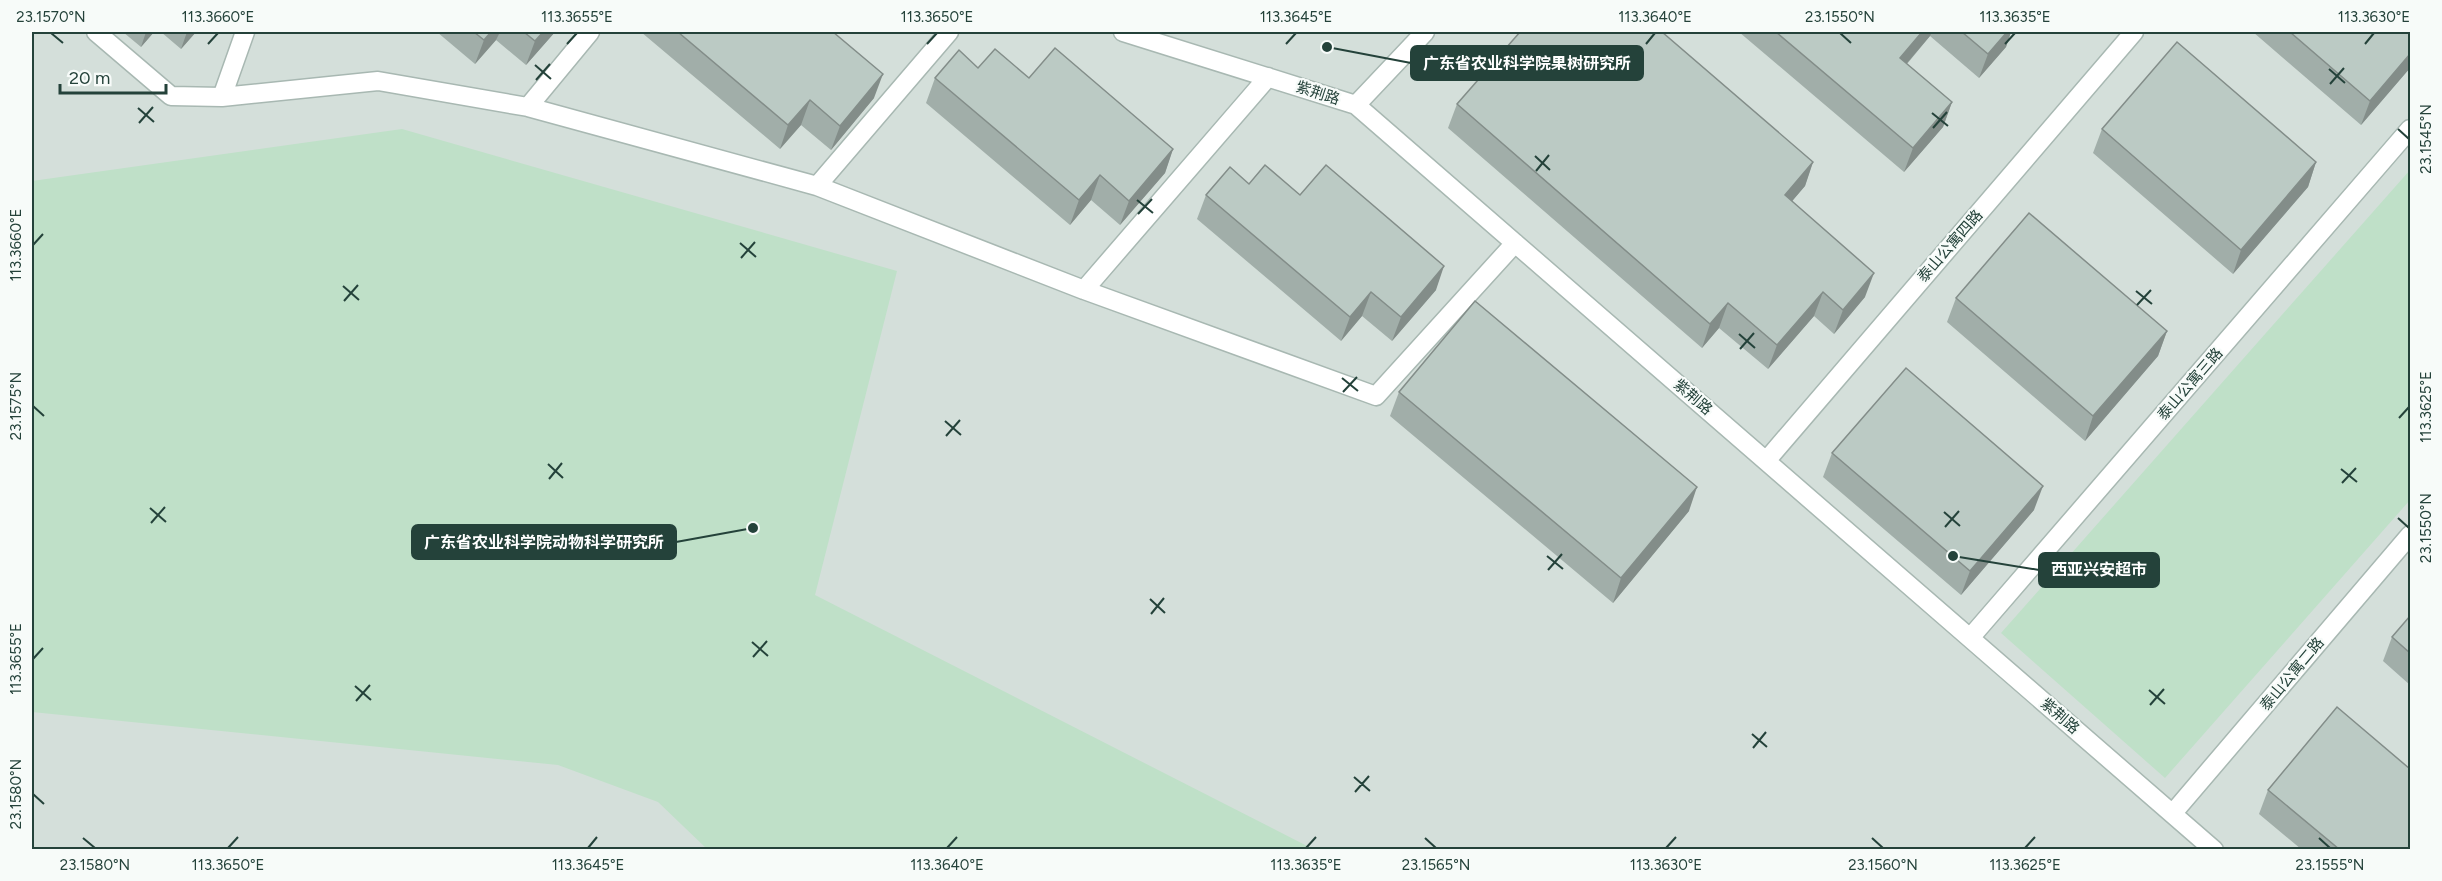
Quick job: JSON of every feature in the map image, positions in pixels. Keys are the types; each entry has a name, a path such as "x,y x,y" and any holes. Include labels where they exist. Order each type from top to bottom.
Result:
{"lane":[{"path":"96,32 171,96 222,98 378,81 528,107 817,186 1084,290 1376,396 1515,243"},
{"path":"222,98 245,32"},
{"path":"528,107 590,32"},
{"path":"817,186 949,32"},
{"name":"紫荆路","path":"1123,32 1356,105 2214,849"},
{"path":"1356,105 1425,32"},
{"name":"泰山公寓四路","path":"1766,461 2134,32"},
{"path":"1084,290 1268,77"},
{"name":"泰山公寓三路","path":"1970,638 2410,129"},
{"name":"泰山公寓二路","path":"2173,813 2410,534"}],"shaded area":[{"path":"32,32 2410,32 2410,849 32,849"}],"green space":[{"path":"402,129 897,271 815,595 1313,849 707,849 658,802 558,765 32,712 32,181"},
{"path":"2410,170 2410,500 2165,778 2001,633"}],"building":[{"path":"474,32 491,32 484,40"},
{"path":"524,32 543,32 535,41"},
{"path":"678,32 833,32 883,74 840,126 810,100 788,125"},
{"path":"1520,32 1662,32 1813,162 1785,195 1874,273 1843,310 1823,292 1777,345 1728,303 1710,324 1457,104"},
{"path":"1776,32 1922,32 1900,58 1952,102 1913,148"},
{"path":"1962,32 2007,32 1988,54"},
{"path":"2290,32 2410,32 2410,54 2370,101"},
{"path":"2177,42 2316,162 2241,250 2102,129"},
{"path":"1055,48 1173,149 1129,201 1100,175 1079,200 935,78 959,50 978,68 995,49 1029,78"},
{"path":"1265,165 1300,195 1326,165 1444,266 1401,317 1371,292 1350,317 1206,195 1230,167 1249,184"},
{"path":"2029,213 2167,331 2093,416 1956,298"},
{"path":"1475,301 1697,487 1621,578 1399,392"},
{"path":"1906,368 2043,486 1970,571 1832,453"},
{"path":"2410,616 2410,653 2392,637"},
{"path":"2337,707 2410,769 2410,849 2339,849 2268,790"}],"place":[{"name":"广东省农业科学院果树研究所","path":"1327,47"},
{"name":"广东省农业科学院动物科学研究所","path":"753,528"},
{"name":"西亚兴安超市","path":"1953,556"}]}
